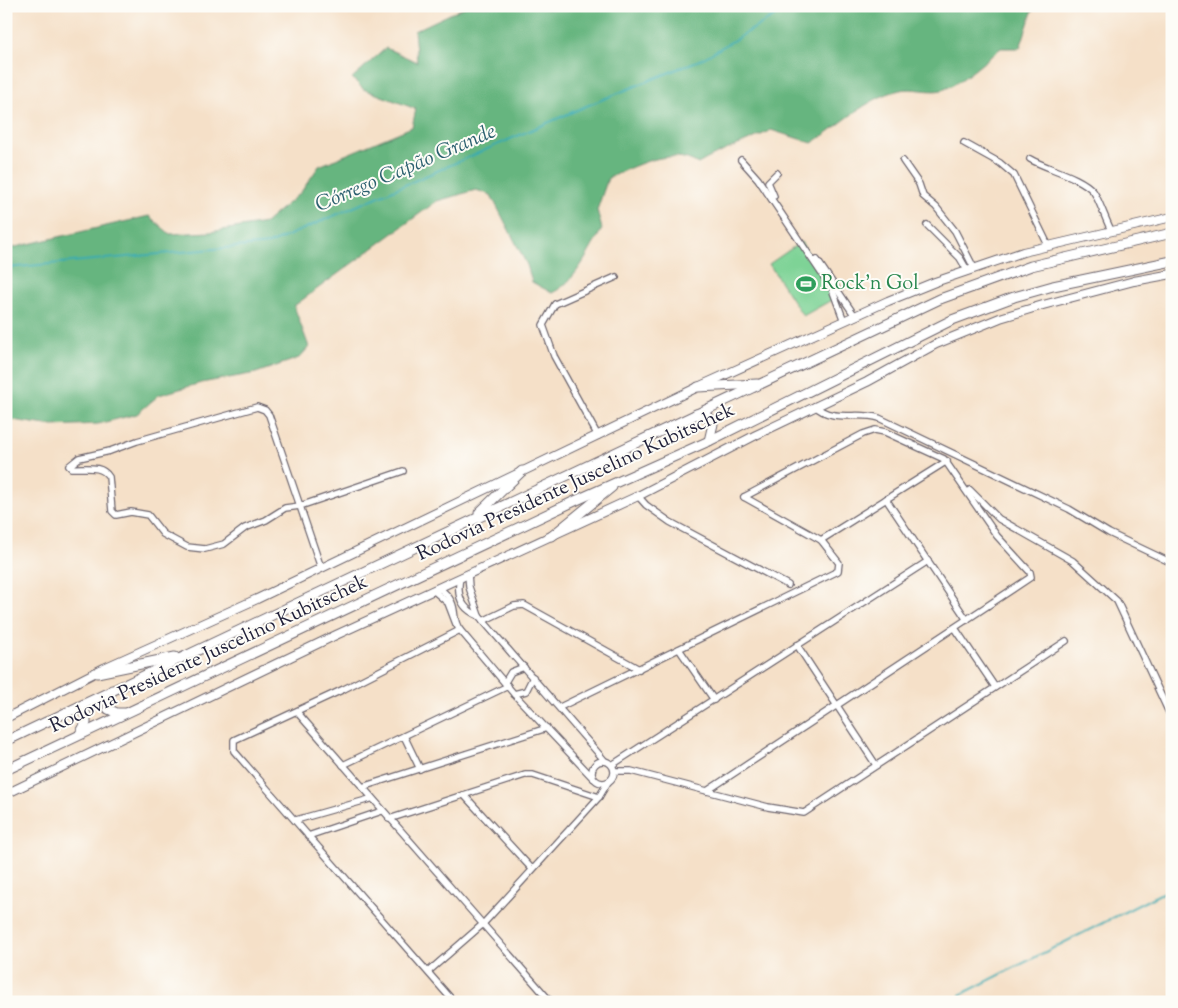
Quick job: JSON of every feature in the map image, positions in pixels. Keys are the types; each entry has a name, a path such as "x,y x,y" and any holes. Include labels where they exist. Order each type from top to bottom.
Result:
{"highway":[{"name":"Rodovia Presidente Juscelino Kubitschek","path":"6,741 762,384 914,310 975,285 1031,266 1172,233"},
{"name":"Rodovia Presidente Juscelino Kubitschek","path":"6,770 79,734 709,441 831,382 932,328 970,313 1053,286 1172,261"},
{"path":"698,387 762,384"},
{"path":"696,414 708,417 713,424 709,441"},
{"path":"473,519 522,471"},
{"path":"552,536 622,480"},
{"path":"97,673 188,655"},
{"path":"112,690 108,700 108,709 117,713 126,713"},
{"path":"70,710 80,710 86,714 86,723 79,734"}],"main road":[{"path":"6,718 698,387 855,316 970,269 1048,245 1172,217"},
{"path":"6,794 436,589 638,496 815,406 867,382 936,344 1000,318 1134,281 1172,274"}],"street":[{"path":"964,143 1000,163 1014,175 1048,245"},
{"path":"1030,159 1088,186 1095,194 1111,230"},
{"path":"741,160 758,178 832,289 844,321"},
{"path":"903,161 919,184 923,196 945,216 955,231 970,269"},
{"path":"777,173 768,182 771,191 855,316"},
{"path":"927,224 970,269"},
{"path":"598,436 554,356 543,325 555,304 616,277"},
{"path":"815,406 827,415 860,415 880,418 1069,510 1109,533 1172,564"},
{"path":"321,568 300,506 269,416 265,410 257,407 110,451 79,458 69,465 72,468 99,468 107,473 109,477 110,502 112,511 116,515 131,512 148,515 163,534 196,549 205,549 224,544 245,528 266,520 285,508 300,506 403,471"},
{"path":"560,707 839,569 839,564 821,540 744,497 848,441 873,430 885,432 913,443 946,461 997,536 1030,572 1031,577 706,790"},
{"path":"821,540 946,461"},
{"path":"962,482 999,519 1073,561 1117,601 1172,719"},
{"path":"638,496 646,506 670,522 788,585"},
{"path":"886,499 967,620"},
{"path":"613,768 928,561"},
{"path":"468,574 469,587 481,619"},
{"path":"460,578 458,590 462,602 481,619 613,768 760,805 802,813 1066,641"},
{"path":"436,589 449,595 456,612 458,628"},
{"path":"436,589 448,603 458,628 514,694 596,780 608,782"},
{"path":"454,605 462,602"},
{"path":"481,619 514,606 524,605 639,669"},
{"path":"456,612 467,608"},
{"path":"454,1002 429,971 234,751 232,746 234,740 297,712 458,628"},
{"path":"955,628 995,687"},
{"path":"798,645 876,765"},
{"path":"679,649 714,700"},
{"path":"343,764 404,736 507,684 511,672 524,667"},
{"path":"514,694 526,691 533,678"},
{"path":"297,712 343,764 370,799 390,819 551,1002"},
{"path":"362,787 548,728"},
{"path":"404,736 420,769"},
{"path":"599,797 593,767 598,762 605,761"},
{"path":"429,971 483,924 532,868 599,797 608,782 614,778 613,768"},
{"path":"390,819 464,794 529,775 599,797"},
{"path":"464,794 532,868"},
{"path":"296,820 370,799"},
{"path":"308,836 382,811"}],"green space":[{"path":"467,6 538,6 548,9 570,6 1034,6 1020,48 1001,48 964,77 942,90 905,89 876,99 812,143 771,130 698,164 687,159 664,157 641,164 608,178 597,210 602,229 575,274 568,282 552,293 532,282 527,265 491,195 476,190 437,201 294,306 309,347 299,358 256,373 201,383 159,395 137,414 98,424 53,426 6,419 6,248 149,216 170,234 210,232 265,223 301,192 319,166 412,127 416,109 363,89 352,78 386,48 417,62 414,31"},
{"name":"Rock'n Gol","path":"801,242 837,297 803,316 769,264"}],"waterway":[{"name":"Córrego Capão Grande","path":"6,268 269,244 584,107 702,59 792,6"},
{"path":"961,1002 960,995 1172,888"}],"place":[{"name":"Rock'n Gol","path":"806,284"}]}
